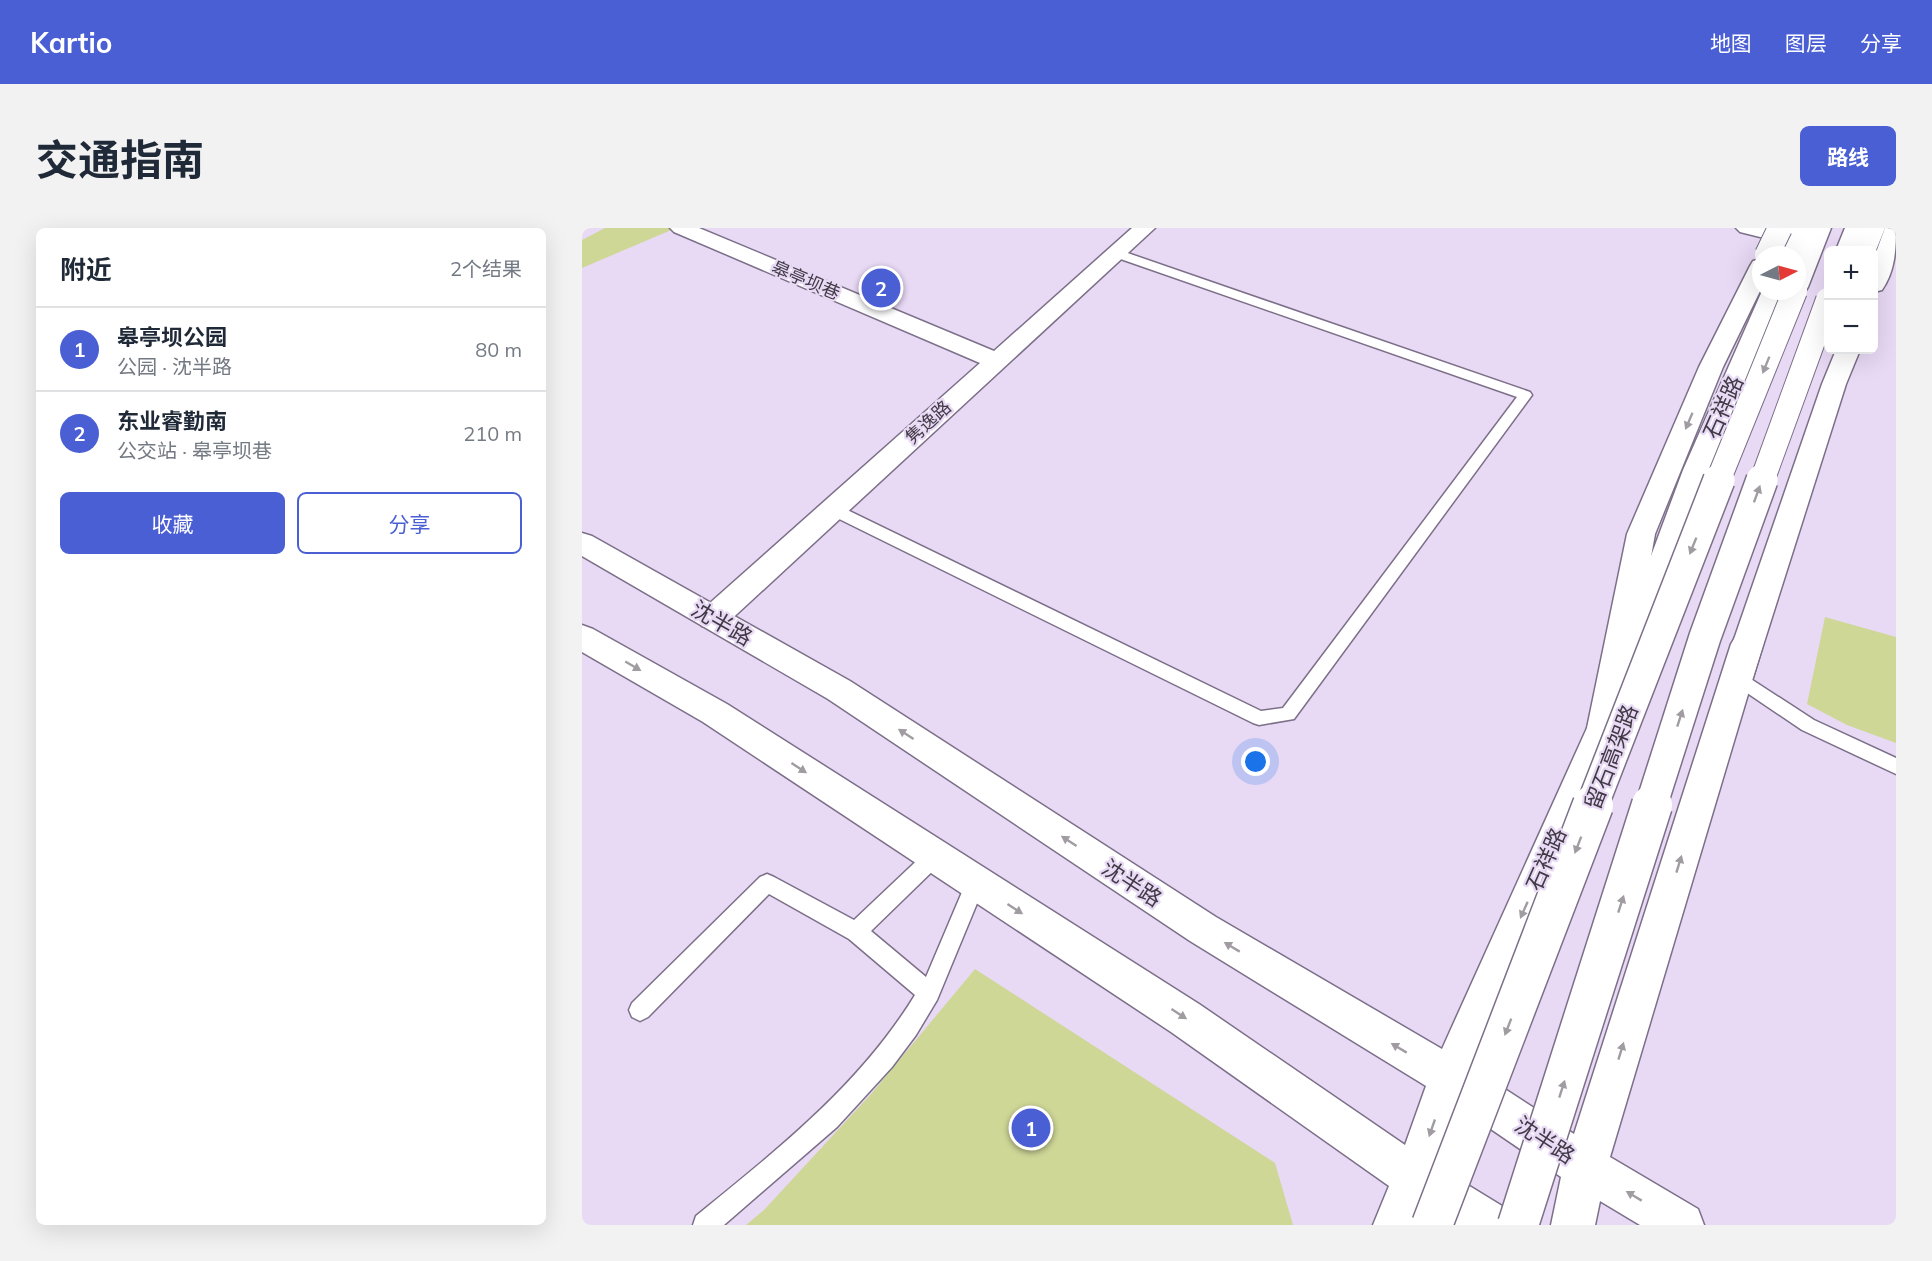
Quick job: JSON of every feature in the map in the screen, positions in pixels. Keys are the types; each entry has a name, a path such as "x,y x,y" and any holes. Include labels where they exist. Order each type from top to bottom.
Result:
{"main road":[{"name":"皋亭坝巷","path":"681,228 997,361"},
{"name":"隽逸路","path":"713,618 1144,228"},
{"path":"1748,228 1791,238"},
{"name":"留石高架路","path":"1806,264 1820,228"},
{"path":"1849,246 1856,228"},
{"path":"1867,246 1874,228"},
{"path":"1878,275 1896,228"},
{"path":"1604,728 1641,534 1711,367 1752,284"},
{"name":"石祥路","path":"1395,1225 1415,1178 1450,1077 1604,728 1696,470 1769,300"},
{"name":"留石高架路","path":"1432,1225 1689,554 1792,300"},
{"path":"1518,1225 1705,637 1824,311"},
{"path":"1573,1225 1586,1167 1835,354"},
{"path":"1737,677 1834,384 1846,354"},
{"name":"沈半路","path":"582,543 839,690 1203,929 1450,1077 1586,1167 1682,1225"},
{"path":"582,637 715,713 975,884 1185,1018 1415,1178 1491,1225"}],"lane":[{"path":"832,509 1259,718 1288,714 1526,395 1116,253"},
{"path":"1737,677 1808,724 1896,766"},
{"path":"856,932 934,857"},
{"path":"640,1010 767,883 856,932 929,993"},
{"path":"705,1225 849,1100 903,1034 929,993 975,884"}],"green space":[{"path":"605,228 676,228 582,268 582,240"},
{"path":"1825,617 1896,637 1896,743 1847,725 1807,704"},
{"path":"975,969 1275,1163 1293,1225 746,1225 764,1210 871,1094"}],"place":[{"name":"东业睿勤南","path":"881,288"},
{"name":"皋亭坝公园","path":"1031,1128"}]}
